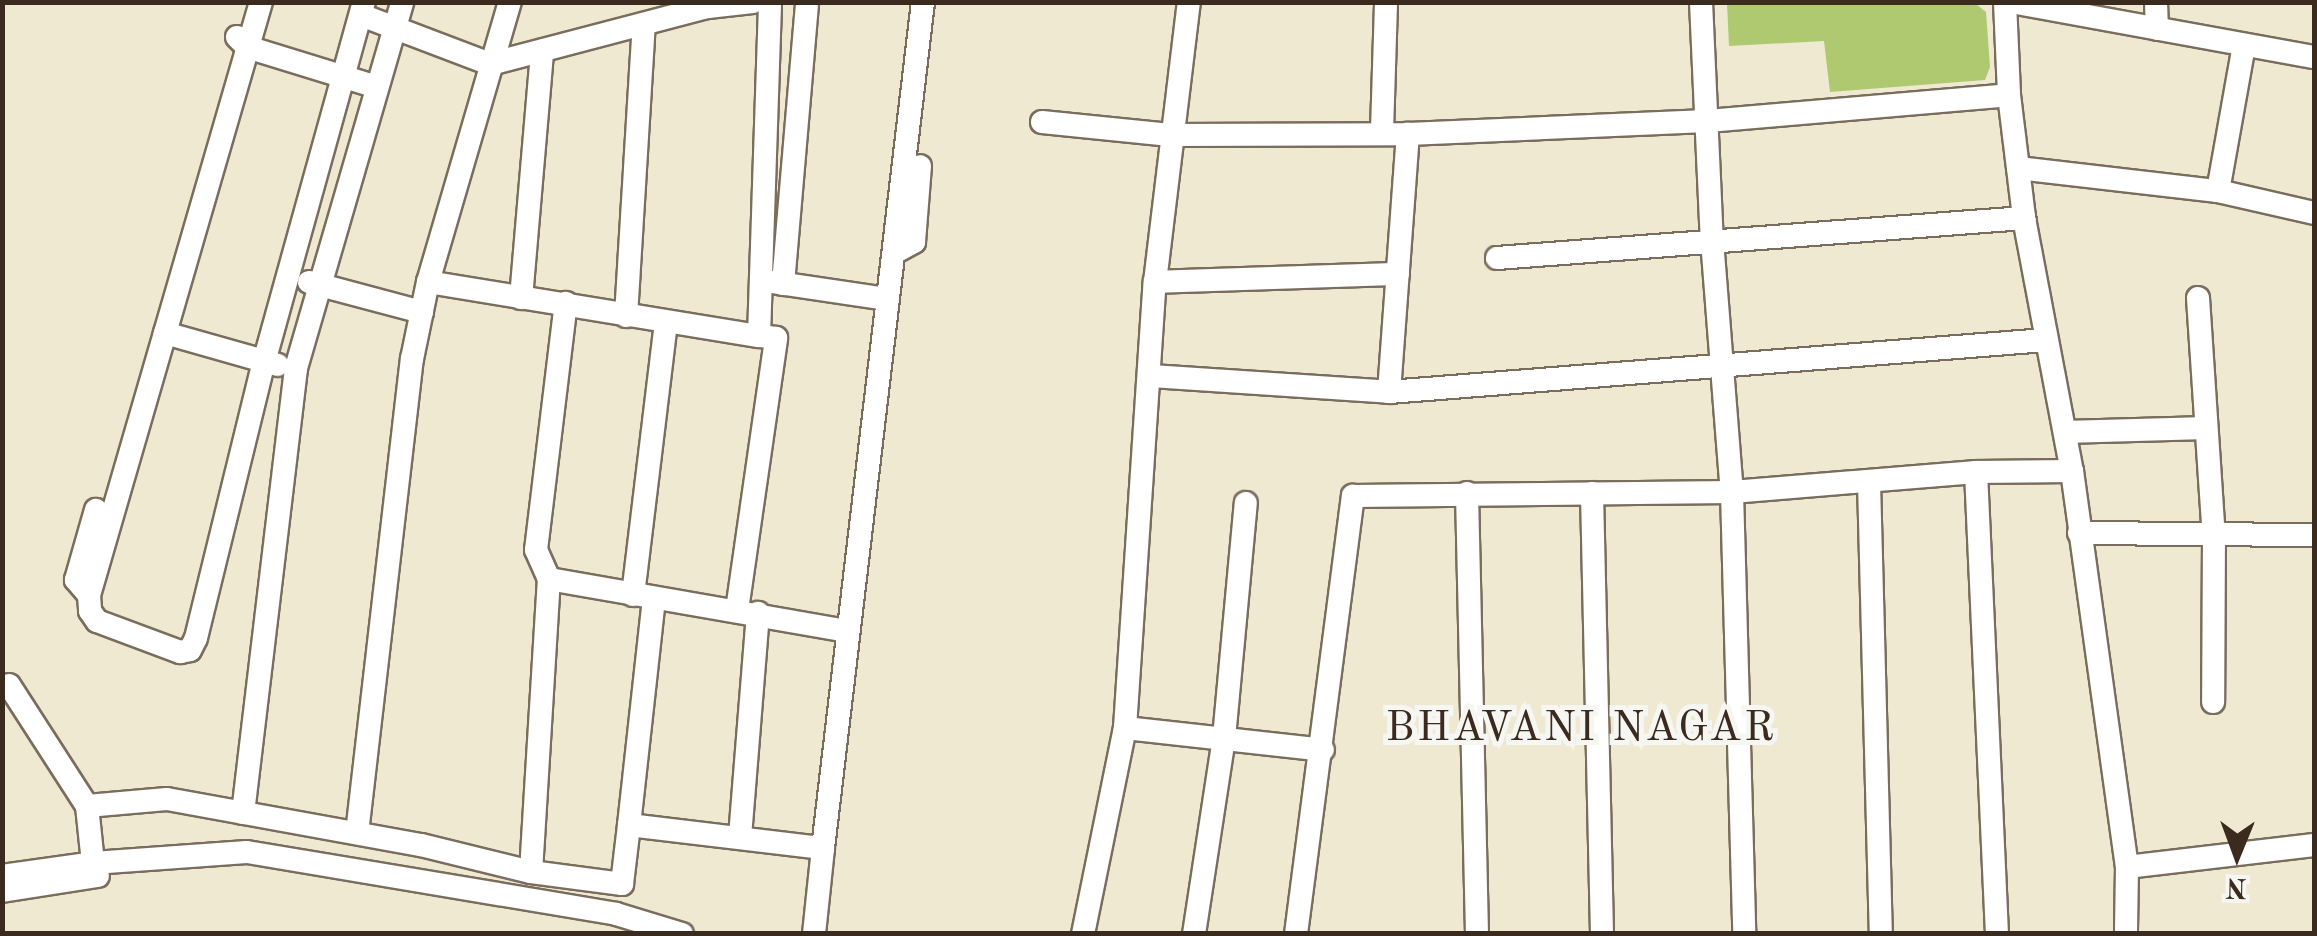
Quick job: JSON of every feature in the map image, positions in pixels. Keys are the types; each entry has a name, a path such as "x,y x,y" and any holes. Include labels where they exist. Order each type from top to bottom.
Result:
{"street":[{"path":"245,2 236,34 238,42 378,88"},
{"path":"260,2 89,595 90,612 97,621 180,652 190,650 264,362 363,9 394,28 490,64 708,5 753,2"},
{"path":"243,813 296,368 402,2"},
{"path":"357,833 397,480 422,312 510,2"},
{"path":"759,336 770,2"},
{"path":"783,284 808,2"},
{"path":"814,934 923,2"},
{"path":"1083,934 1125,728 1155,282 1189,2"},
{"path":"1382,131 1386,2"},
{"path":"1701,2 1712,240 1732,492 1744,934"},
{"path":"2126,934 2127,867 2072,471 2024,218 2009,95 2008,2 2314,57"},
{"path":"2156,2 2157,29"},
{"path":"626,316 644,25"},
{"path":"2218,192 2244,45"},
{"path":"522,298 542,50"},
{"path":"1042,122 1170,134 1408,134 1706,121 2009,95"},
{"path":"1389,392 1408,134"},
{"path":"894,253 914,242 920,163"},
{"path":"2018,168 2218,192 2314,214"},
{"path":"1497,258 2024,218"},
{"path":"1155,282 1398,274"},
{"path":"288,276 422,312"},
{"path":"758,280 887,299"},
{"path":"428,282 776,338 747,612 740,837"},
{"path":"2198,298 2214,536 2213,702"},
{"path":"531,872 549,579 536,550 566,303"},
{"path":"87,806 167,800 421,845 531,872 622,884 666,322"},
{"path":"165,333 296,368"},
{"path":"1151,376 1389,392 2046,340"},
{"path":"2066,432 2205,428"},
{"path":"1296,934 1323,750 1353,496 1732,492 1976,472 2072,471"},
{"path":"1976,472 1997,934"},
{"path":"1869,482 1881,934"},
{"path":"1466,493 1477,934"},
{"path":"1592,493 1602,934"},
{"path":"1194,934 1224,738 1246,503"},
{"path":"89,595 76,580 96,510"},
{"path":"2079,533 2314,535"},
{"path":"549,579 848,631"},
{"path":"10,685 87,806 93,862"},
{"path":"1125,728 1323,750"},
{"path":"628,825 823,848"},
{"path":"417,880 421,845"},
{"path":"2127,867 2314,845"},
{"path":"446,885 450,851"},
{"path":"2,876 93,862 150,862 247,852 616,914 682,934"},
{"path":"2,892 96,877 150,862"}],"green space":[{"path":"1727,3 1976,4 1986,12 1990,67 1985,80 1830,92 1824,41 1729,46"}],"district":[{"name":"BHAVANI NAGAR","path":"1581,729"}]}
